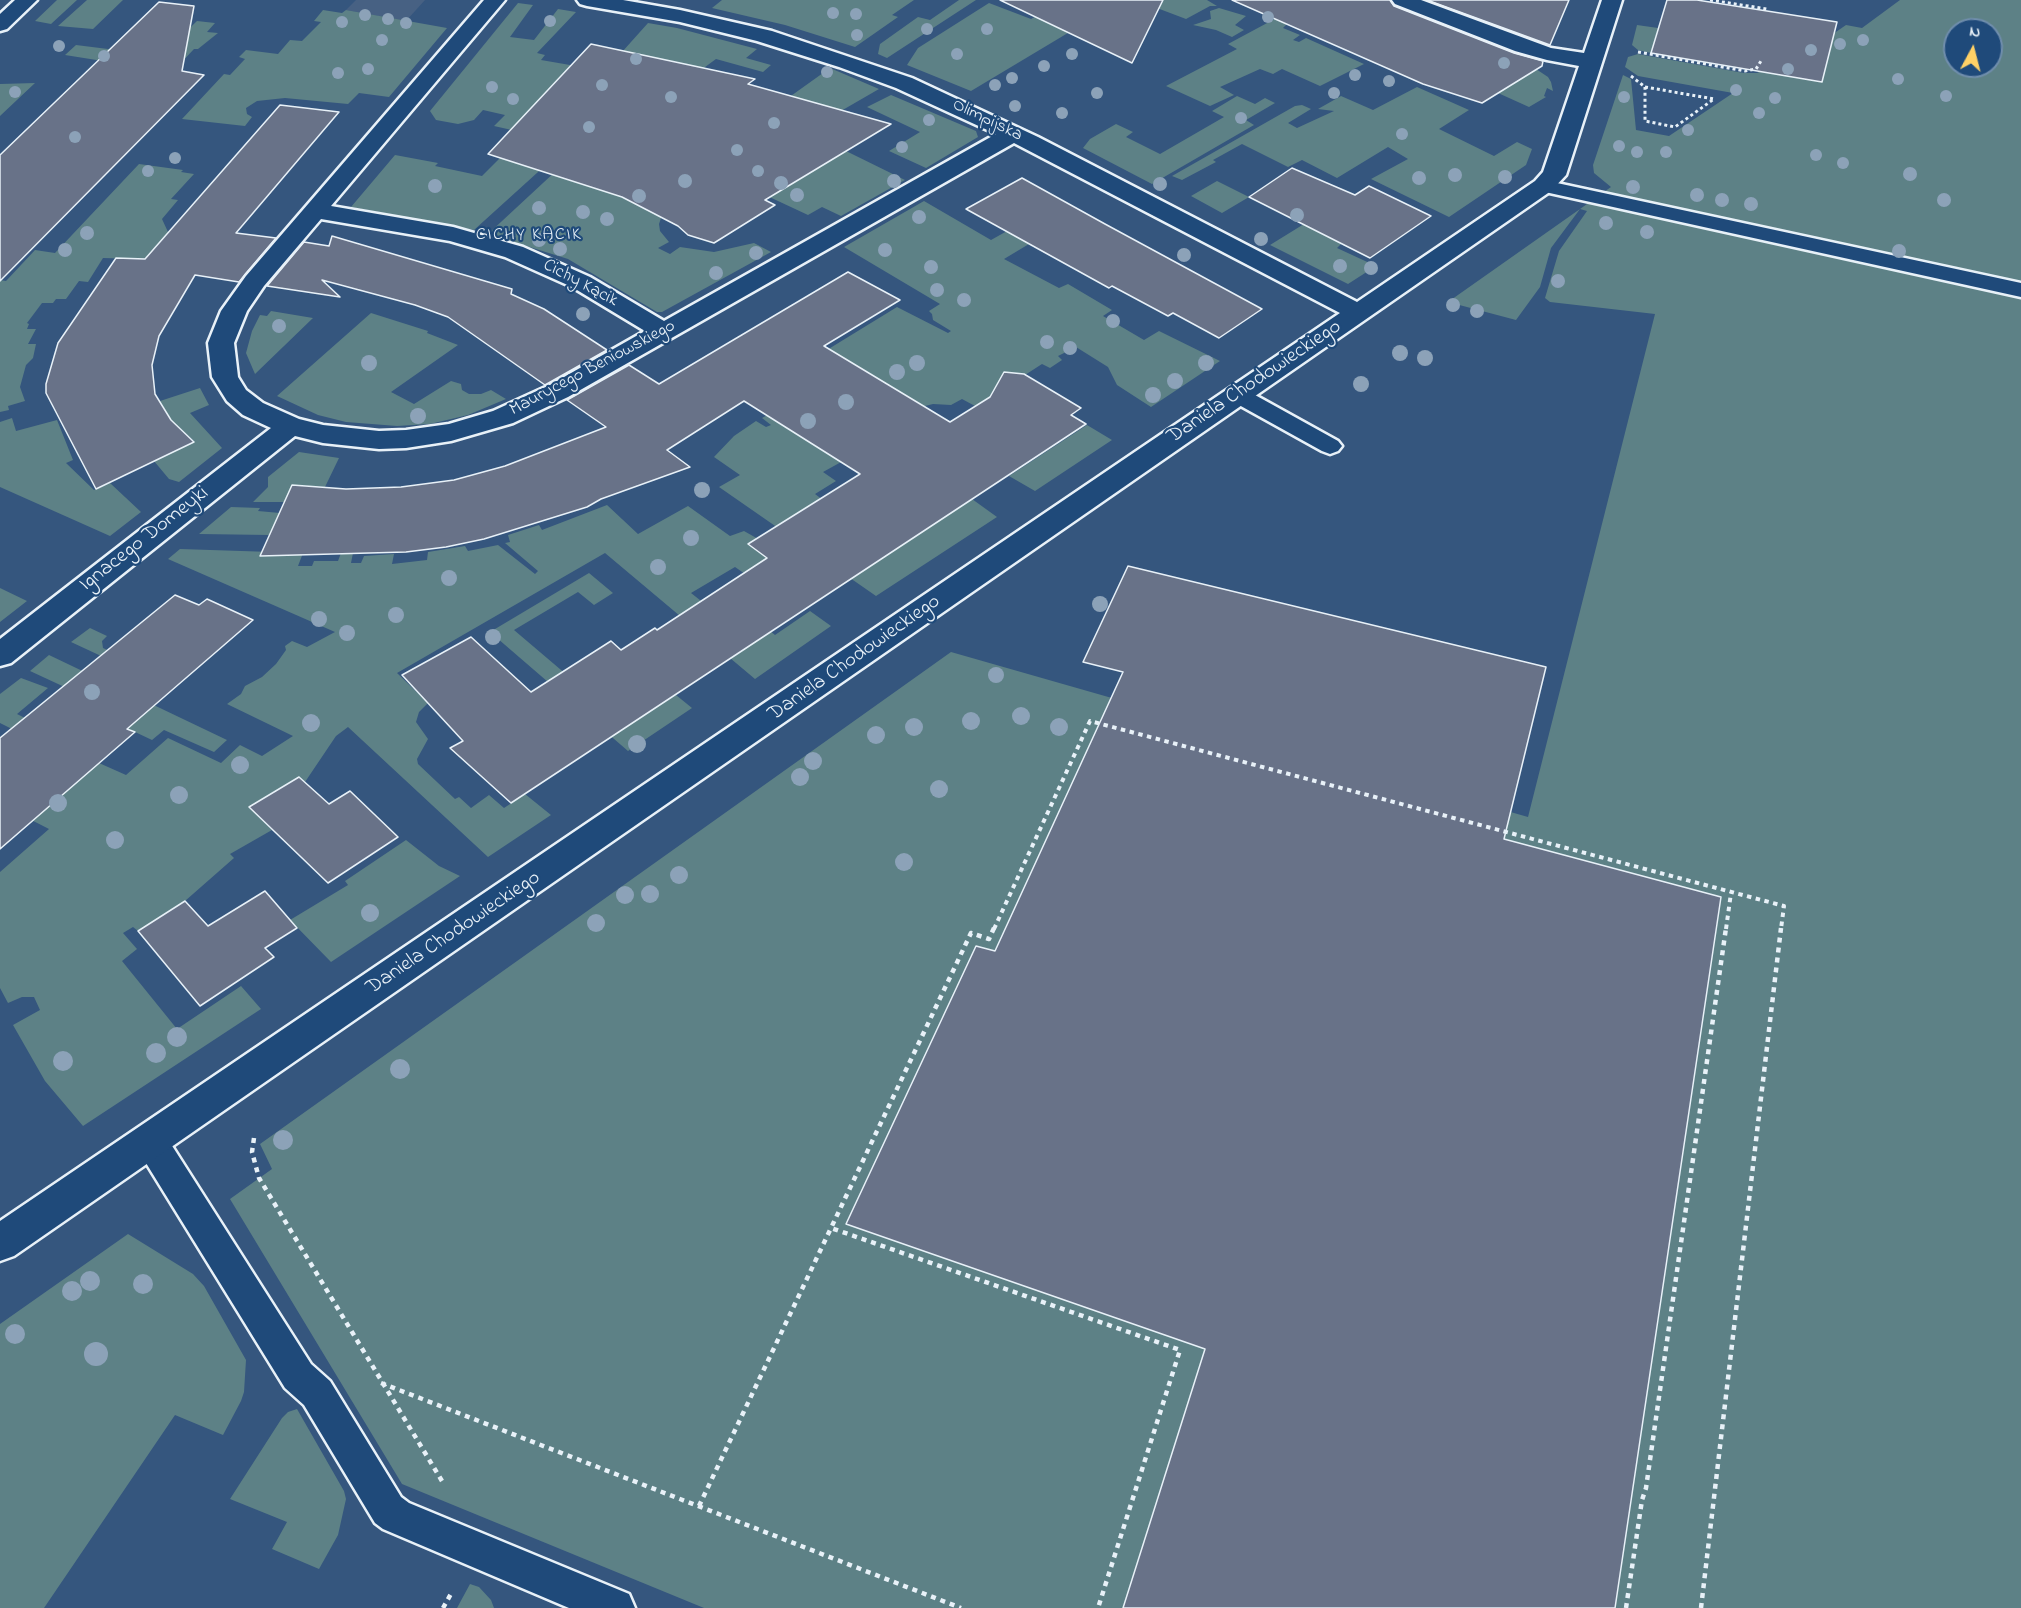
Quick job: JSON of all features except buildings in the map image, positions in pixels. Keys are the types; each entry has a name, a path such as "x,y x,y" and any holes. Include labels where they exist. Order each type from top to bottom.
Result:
{"street":[{"path":"0,25 27,0"},
{"name":"Maurycego Beniowskiego","path":"495,0 245,295 229,319 221,343 220,357 236,395 253,409 290,426 323,434 379,440 406,439 451,432 522,410 1013,134"},
{"name":"Olimpijska","path":"587,0 700,21 816,52 914,87 1013,134 1359,313"},
{"path":"1402,0 1547,54 1591,61"},
{"name":"Daniela Chodowieckiego","path":"0,1243 1544,186 1554,175 1557,167 1612,0"},
{"name":"Cichy Kącik","path":"316,211 453,234 514,252 581,282 664,332"},
{"name":"Ignacego Domeyki","path":"0,655 290,426"}],"lane":[{"path":"1544,186 2021,290"},
{"path":"1238,395 1330,446"},
{"path":"150,1140 298,1376 317,1393 380,1500 396,1516 475,1550 566,1599 615,1608"}],"path":[{"path":"1710,0 1767,9"},
{"path":"1634,51 1745,71 1756,69 1761,61"},
{"path":"1635,78 1645,87 1714,99 1675,126 1645,121 1645,87"},
{"path":"699,1506 971,933 989,939 1090,721 1784,906 1701,1608"},
{"path":"1626,1608 1642,1500 1646,1488 1731,892"},
{"path":"254,1138 252,1152 259,1178 439,1480 450,1484"},
{"path":"831,1228 1180,1350 1098,1608"},
{"path":"381,1383 962,1608"},
{"path":"443,1608 475,1550"}],"shaded area":[{"path":"356,0 425,0 406,21 346,10"}],"green space":[{"path":"57,0 77,0 51,24 35,21"},
{"path":"87,0 123,0 93,29 58,26"},
{"path":"722,0 914,0 892,15 898,17 855,47 785,25 712,8"},
{"path":"959,0 976,0 887,58 878,54 880,44 918,17 930,20"},
{"path":"1123,0 971,91 907,65 918,48 989,3 1031,19 1040,14"},
{"path":"1156,0 1207,0 1217,6 1210,6 1186,19 1149,5"},
{"path":"1310,0 1283,28 1300,35 1293,40 1299,42 1306,38 1364,64 1320,86 1282,69 1273,74 1260,69 1220,87 1234,95 1210,106 1166,86 1237,49 1228,44"},
{"path":"1900,0 2021,0 2021,1608 704,1608 402,1484 230,1199 272,1169 260,1144 951,652 1528,817 1655,314 1550,302 1545,298 1559,251 1587,211 1580,209 1611,187 1594,173 1593,165 1623,75 1631,79 1636,130 1669,136 1733,93 1638,76 1625,67 1628,57 1638,54 1744,73 1757,73 1763,70 1778,72 1846,25 1862,28"},
{"path":"518,3 533,5 510,37 534,40 558,9 576,12 537,53 545,55 541,60 605,71 648,23 677,28 757,49 746,58 771,65 763,72 716,59 675,89 781,103 830,68 879,89 834,115 842,153 846,151 905,180 841,216 822,207 808,215 733,180 662,215 659,224 660,231 669,242 658,248 670,254 680,247 714,252 754,243 771,252 662,312 657,312 568,259 488,234 557,170 568,180 610,193 641,168 580,134 474,230 351,207 395,155 438,163 435,166 482,176 525,133 494,126 505,115 483,110 474,120 458,124 436,120 430,111"},
{"path":"1219,8 1246,16 1235,25 1244,30 1232,37 1216,30 1193,25 1211,19 1210,11"},
{"path":"323,10 342,13 346,10 447,28 389,97 359,93 348,104 285,98 257,101 246,108 247,114 252,117 245,126 182,119 224,74 230,75 245,59 239,57 246,50 278,54 290,40 302,41 321,22 314,21"},
{"path":"197,21 215,23 207,32 218,33 198,49 194,49 178,66 109,62 65,55 76,45 172,57 174,43"},
{"path":"1637,25 1658,28 1651,53 1638,50 1632,45"},
{"path":"1536,69 1548,77 1551,82 1553,91 1547,88 1544,96 1546,97 1529,107 1498,93"},
{"path":"35,83 0,116 0,84"},
{"path":"1417,87 1469,110 1439,129 1494,156 1517,142 1532,149 1526,165 1449,217 1371,179 1408,159 1388,147 1337,178 1302,160 1288,167 1242,144 1213,160 1216,162 1182,180 1172,176 1295,106 1302,105 1311,109 1288,123 1297,128 1334,111 1318,109 1341,96 1373,110"},
{"path":"891,95 976,131 978,137 926,168 889,151 920,132 867,107"},
{"path":"1237,96 1255,104 1265,98 1275,103 1246,120 1254,125 1152,184 1083,148 1090,139 1116,124 1133,132 1126,137 1160,154 1224,117 1212,111"},
{"path":"139,164 183,170 181,172 194,174 171,199 178,200 162,219 168,232 230,241 175,260 103,258 88,282 79,281 66,299 56,299 53,303 42,303 27,323 29,324 27,329 36,329 28,344 36,344 33,358 26,365 20,387 25,401 8,406 9,410 0,412 0,280 6,281 35,250 55,253"},
{"path":"1217,181 1249,197 1222,213 1191,196"},
{"path":"924,201 991,240 1016,226 1039,238 1004,259 1059,288 1068,284 1112,310 1103,316 1144,340 1159,331 1220,361 1151,407 1117,385 1108,367 1076,347 1058,356 1062,360 1050,368 1042,364 1025,375 1000,379 998,383 1001,390 975,406 962,399 951,405 933,404 801,437 843,461 823,472 836,481 815,494 823,500 972,499 997,517 876,596 719,487 740,475 714,457 734,436 756,421 766,427 771,425 762,418 771,413 791,372 897,307 948,333 951,331 933,320 929,311 940,304 844,247"},
{"path":"1580,209 1551,248 1540,287 1516,320 1448,302"},
{"path":"1304,224 1342,243 1337,248 1376,266 1348,284 1270,245"},
{"path":"271,311 313,318 255,374 246,353 252,331 260,315 267,316"},
{"path":"371,313 428,331 427,333 458,345 391,392 414,404 451,381 461,384 462,390 469,394 481,394 491,390 506,399 468,415 430,424 397,426 346,422 318,415 277,396"},
{"path":"200,388 209,405 190,413 222,448 179,482 169,479 154,461 194,441 171,420 160,401"},
{"path":"12,418 16,431 57,420 73,460 66,463 94,490 110,483 141,512 110,536 0,487 0,422"},
{"path":"1087,425 1112,440 1035,491 1009,476"},
{"path":"299,452 339,458 325,487 293,485 285,502 253,502 268,487 268,477"},
{"path":"607,505 638,534 688,506 730,536 744,531 783,553 748,576 735,567 691,593 748,638 765,627 775,635 810,611 831,626 755,679 605,553 397,673 428,703 419,712 416,722 428,739 417,759 418,764 455,799 459,797 471,808 489,795 504,808 525,794 551,815 488,857 348,727 336,736 305,782 299,777 249,807 272,830 230,854 234,858 185,901 138,931 133,927 123,933 137,949 122,961 177,1029 241,986 261,1009 83,1126 45,1081 13,1025 40,1010 34,997 22,997 8,1003 0,988 0,872 49,829 0,804 68,789 99,763 126,775 168,738 221,763 240,745 262,756 293,736 227,704 241,694 245,686 262,677 276,664 286,650 285,646 292,641 307,647 335,632 168,559 180,549 303,553 298,566 312,566 314,561 338,561 341,553 353,553 351,563 361,563 364,556 394,554 392,564 427,560 428,552 465,546 468,551 498,545 535,574 538,571 505,543 510,542 508,535 539,525 542,530"},
{"path":"231,507 260,508 258,511 280,513 269,535 199,534"},
{"path":"589,573 613,593 594,605 578,592 514,630 627,726 676,695 692,708 628,751 490,632"},
{"path":"0,588 27,601 0,622"},
{"path":"90,628 107,636 102,641 103,648 178,683 172,689 71,642"},
{"path":"49,655 227,740 214,752 164,730 152,740 63,698 71,690 30,671"},
{"path":"21,678 48,688 17,714 25,718 12,729 0,723 0,694"},
{"path":"406,840 439,866 460,876 331,962 290,920 348,885 345,881"},
{"path":"128,1234 193,1274 204,1286 246,1360 244,1392 241,1401 223,1435 175,1415 44,1608 0,1608 0,1324"},
{"path":"297,1409 344,1491 346,1499 338,1535 319,1569 272,1549 287,1522 230,1499 282,1418 288,1412"},
{"path":"470,1584 479,1587 491,1600 494,1608 457,1608"}],"district":[{"name":"CICHY KĄCIK","path":"529,236"}]}
